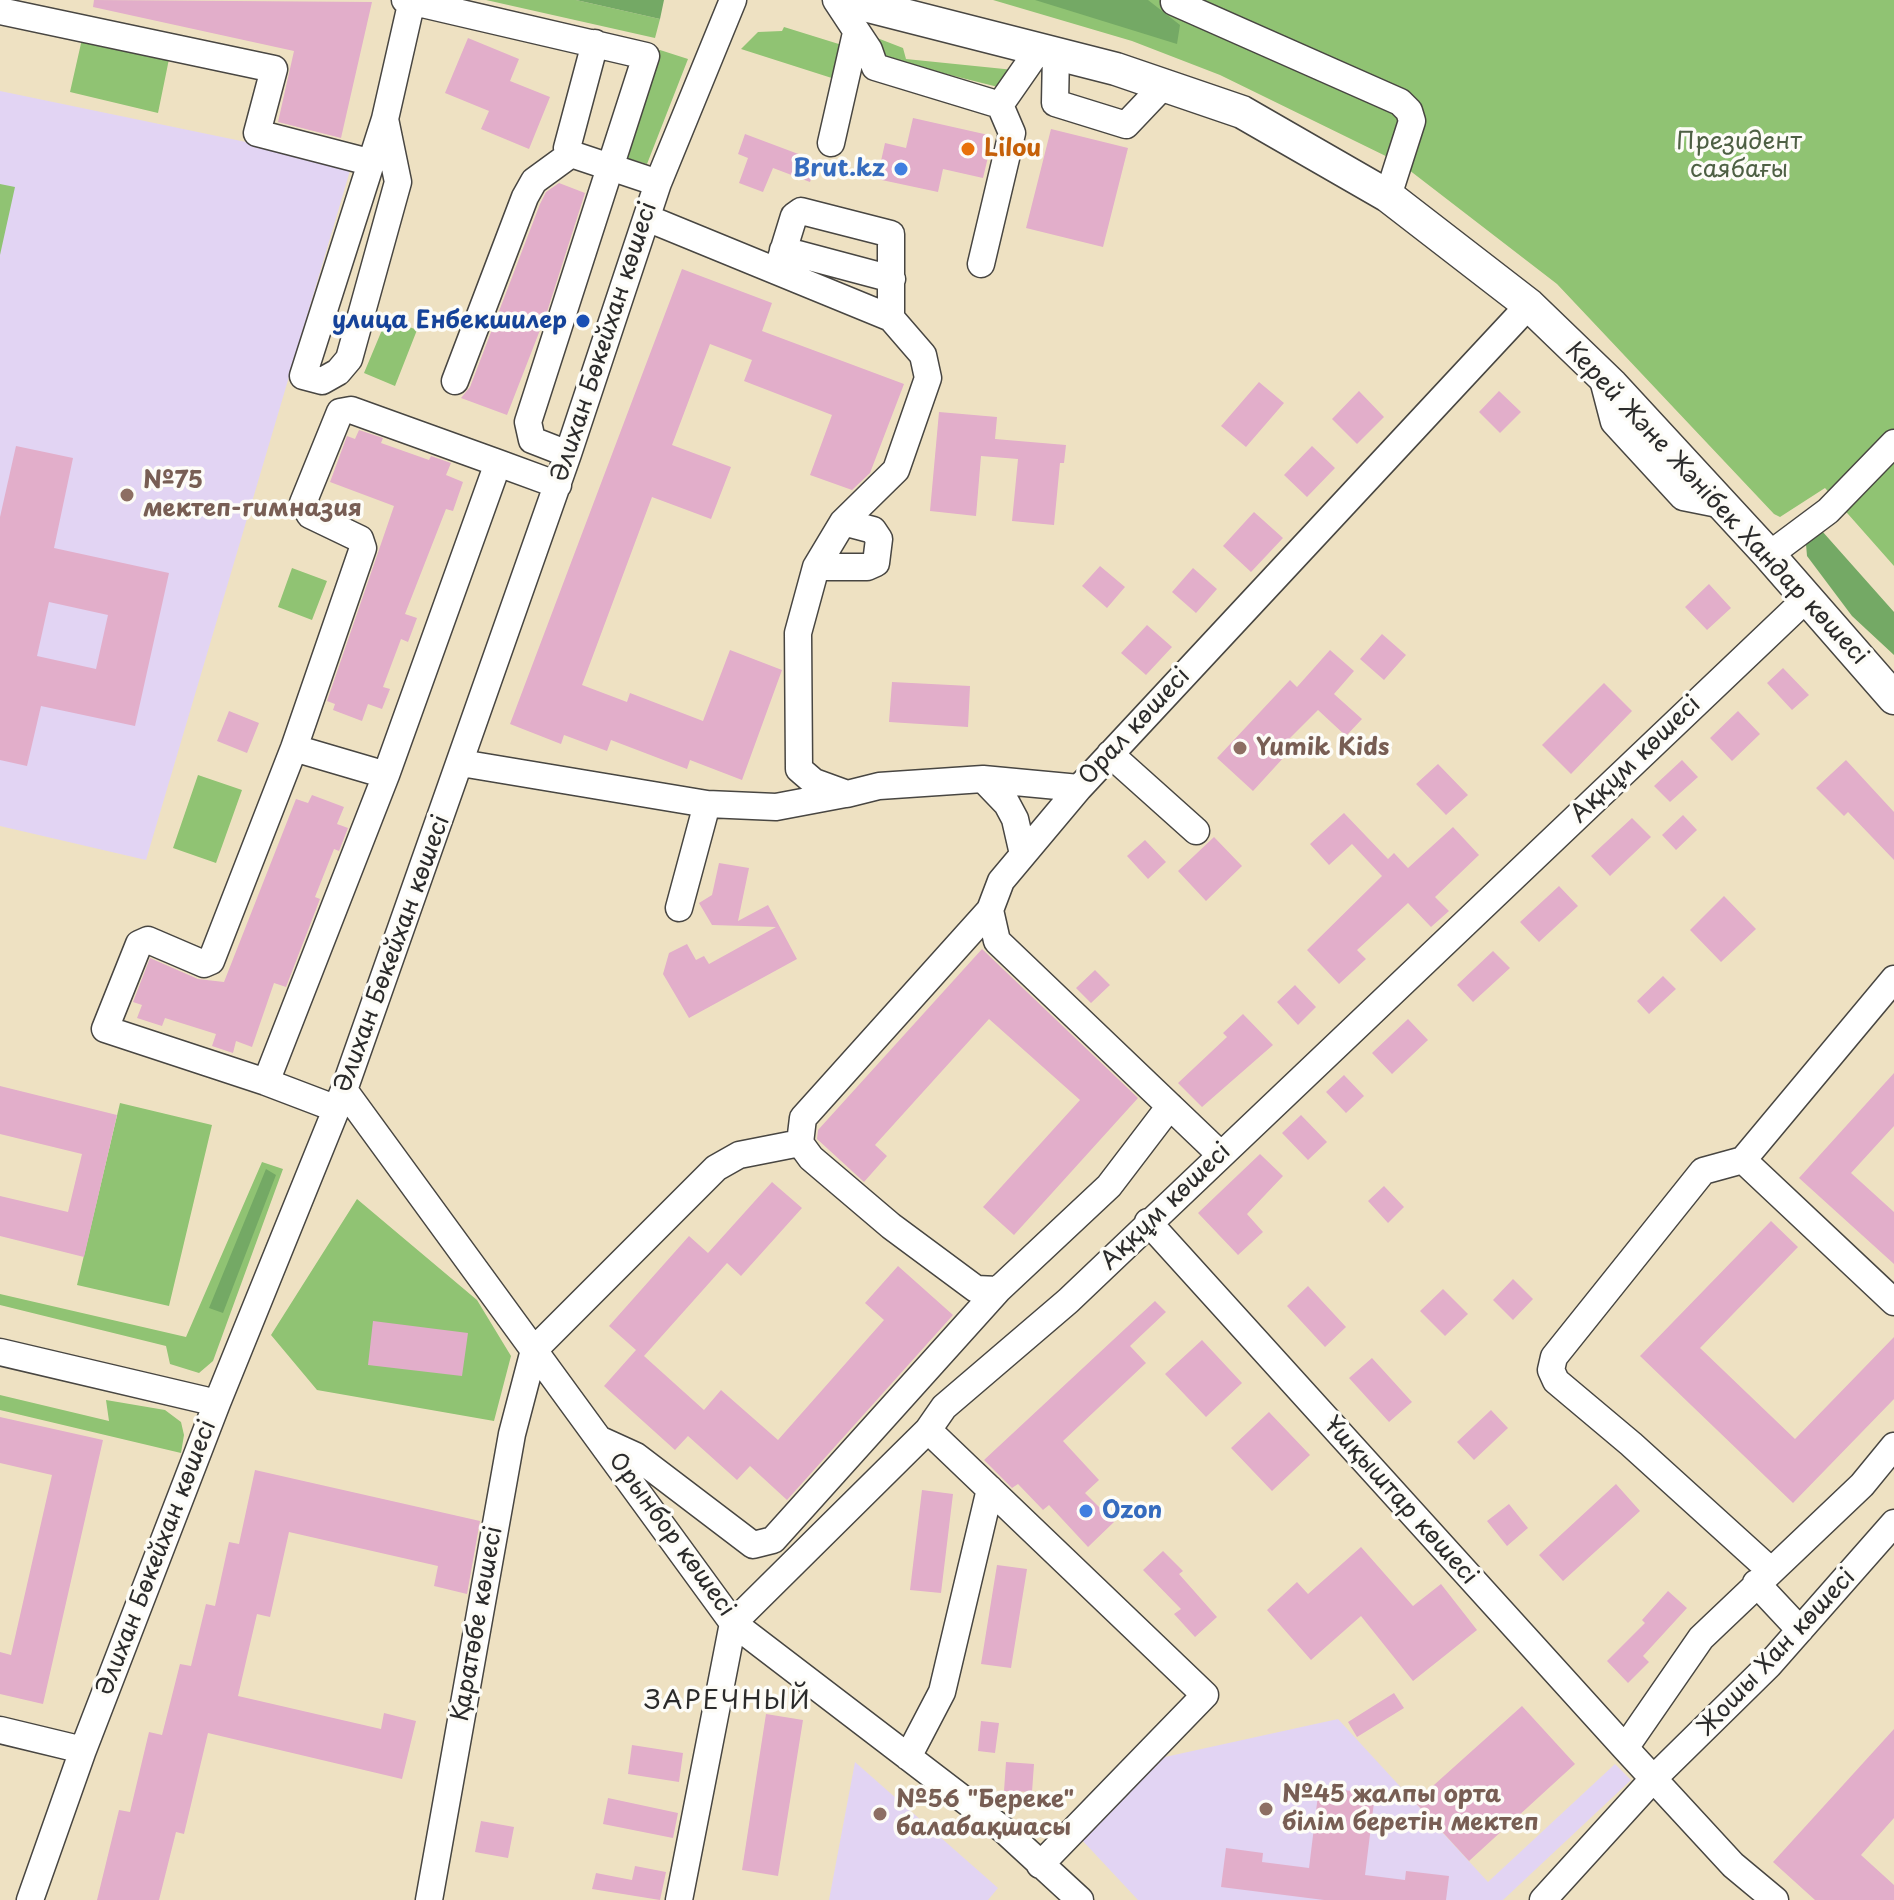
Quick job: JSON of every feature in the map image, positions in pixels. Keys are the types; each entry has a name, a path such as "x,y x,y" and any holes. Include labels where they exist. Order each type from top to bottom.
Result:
{"main road":[{"name":"Керей Және Жәнібек Хандар көшесі","path":"845,0 1048,51 1242,112 1388,196 1529,305 1602,376 1807,598 1881,671 1894,698"}],"street":[{"path":"385,119 398,182 349,359 338,372 322,381 303,376 385,119 410,0 646,56 613,169 528,422 532,440 568,454"},
{"name":"Әлихан Бөкейхан көшесі","path":"30,1900 83,1750 217,1403 341,1100 558,485 658,183 733,0"},
{"path":"836,0 869,50 875,67 1000,105 1012,133 981,264"},
{"path":"1174,2 1400,102 1409,111 1412,121 1388,196"},
{"path":"0,11 274,69 257,133 369,162"},
{"path":"831,143 856,33"},
{"path":"595,43 567,148 571,154 658,183"},
{"path":"1000,105 1048,51"},
{"path":"1048,51 1055,103 1126,125 1164,85"},
{"path":"455,381 525,197 534,181 571,154"},
{"path":"780,261 794,216 801,211 891,234 891,318"},
{"path":"647,218 780,261 892,279"},
{"path":"780,261 891,318 923,355 928,378 896,470 843,522 816,567 798,633 799,769 814,782 847,794"},
{"name":"Орал көшесі","path":"800,1143 803,1118 990,910 1001,881 1079,788 1529,305"},
{"path":"341,1100 266,1082 105,1029 139,944 148,940 204,964 211,961 294,748 363,548 360,539 310,515 303,503 340,412 351,410 558,485"},
{"path":"1769,555 1828,511 1894,443"},
{"path":"266,1082 386,775 498,463"},
{"path":"816,567 867,567 876,563 879,539 873,530 843,522"},
{"name":"Аққұм көшесі","path":"733,1623 928,1430 944,1407 1068,1301 1807,598"},
{"path":"294,748 386,775"},
{"path":"1110,754 1196,831"},
{"path":"461,763 707,804 776,807 879,786 983,779 1079,788"},
{"path":"983,779 1007,804 1015,819 1023,854"},
{"path":"679,908 707,804"},
{"path":"990,910 997,941 1221,1155"},
{"path":"1800,1630 1763,1577 1631,1444 1556,1381 1551,1370 1554,1357 1703,1171 1743,1160 1894,979"},
{"name":"Орынбор көшесі","path":"341,1100 603,1441 733,1623 1005,1831 1080,1900"},
{"path":"603,1441 636,1456 753,1545 773,1540 998,1290 1109,1186 1170,1106"},
{"path":"534,1350 716,1168 739,1155 800,1143 838,1183 891,1226 976,1289 998,1290"},
{"path":"1743,1160 1894,1302"},
{"name":"Ұшқыштар көшесі","path":"1148,1222 1733,1865 1775,1900"},
{"name":"Қаратөбе көшесі","path":"429,1900 512,1434 534,1350"},
{"path":"0,1352 217,1403"},
{"path":"928,1430 1205,1695 1040,1865"},
{"path":"1625,1748 1701,1638 1862,1485 1894,1446"},
{"path":"908,1757 942,1692 990,1489"},
{"name":"Жошы Хан көшесі","path":"1543,1900 1655,1777 1725,1711 1891,1530"},
{"path":"773,1540 795,1562"},
{"path":"679,1900 733,1623"},
{"path":"0,1730 83,1750"}],"shaded area":[{"name":"№75 мектеп-гимназия","path":"0,91 352,164 146,860 0,826"},
{"name":"№45 жалпы орта білім беретін мектеп","path":"1338,1719 1488,1882 1615,1764 1631,1780 1503,1900 1138,1900 1081,1839 1165,1757"},
{"name":"№56 \"Береке\" балабақшасы","path":"855,1762 998,1888 988,1900 829,1900"}],"green space":[{"path":"486,0 576,0 660,19 655,38"},
{"path":"576,0 664,0 660,19"},
{"name":"Президент саябағы","path":"993,0 1894,0 1894,566 1825,488 1780,517 1774,514 1557,284 1400,163 1220,75 1132,41"},
{"path":"1035,0 1148,0 1180,25 1177,44"},
{"path":"784,27 842,45 838,80 741,49 758,32 782,31"},
{"path":"872,36 903,48 906,59 1024,71 1010,90 870,55"},
{"path":"82,39 169,59 158,113 70,92"},
{"path":"660,50 688,59 647,164 617,155 646,56"},
{"path":"0,184 15,187 0,255"},
{"path":"387,318 417,330 395,386 364,373"},
{"path":"1822,531 1894,612 1894,655 1852,616 1807,556 1806,544"},
{"path":"292,568 327,581 312,620 278,607"},
{"path":"198,775 242,790 216,863 173,848"},
{"path":"120,1103 212,1125 169,1306 77,1285"},
{"path":"262,1162 283,1169 213,1361 199,1373 170,1364 166,1346 0,1305 0,1294 186,1337"},
{"path":"266,1169 276,1175 223,1313 209,1308"},
{"path":"357,1199 477,1300 511,1356 494,1421 317,1390 271,1335"},
{"path":"0,1395 109,1421 106,1400 165,1410 181,1422 184,1435 181,1453 0,1410"}],"building":[{"path":"94,0 372,2 341,138 278,122 294,51 93,7"},
{"path":"468,38 519,59 510,81 550,97 529,149 481,129 489,111 445,93"},
{"path":"913,118 993,136 983,178 943,169 938,192 877,179 885,143 906,148"},
{"path":"1051,129 1128,148 1103,247 1026,228"},
{"path":"745,134 817,161 810,182 773,168 763,192 739,183 748,158 738,154"},
{"path":"559,183 585,193 547,312 507,415 461,398 470,387 540,204 546,192"},
{"path":"682,269 772,303 762,331 904,384 870,473 852,490 810,475 832,415 744,381 752,360 710,344 672,445 731,467 711,519 652,497 582,685 627,702 630,693 703,721 730,650 782,670 742,780 690,760 687,769 611,740 607,751 564,735 561,744 510,724"},
{"path":"1259,382 1284,403 1246,447 1221,426"},
{"path":"1359,391 1384,417 1357,444 1332,419"},
{"path":"1499,391 1521,412 1500,433 1479,412"},
{"path":"939,412 997,417 995,439 1066,445 1064,463 1060,463 1054,525 1012,521 1018,459 981,456 976,516 930,511"},
{"path":"359,430 383,438 381,443 429,460 431,456 451,463 446,475 463,482 453,511 446,509 405,614 417,618 408,642 401,639 383,687 390,689 382,709 368,704 362,721 333,710 335,704 327,701 394,506 330,482 347,436 355,439"},
{"path":"16,446 73,458 54,548 169,573 135,726 41,706 27,766 0,760 0,517","holes":["49,602 108,615 96,669 37,656"]},
{"path":"1312,446 1335,468 1307,497 1284,475"},
{"path":"1254,512 1283,538 1251,572 1223,546"},
{"path":"1100,566 1125,587 1107,608 1082,586"},
{"path":"1193,568 1217,589 1196,613 1172,592"},
{"path":"1709,584 1731,608 1707,630 1685,607"},
{"path":"1147,625 1172,647 1146,675 1121,653"},
{"path":"1382,634 1406,655 1384,680 1360,659"},
{"path":"1330,650 1354,671 1334,694 1362,719 1346,736 1318,710 1279,749 1285,756 1253,791 1217,758 1290,680 1297,687"},
{"path":"1783,668 1809,695 1792,710 1767,683"},
{"path":"892,682 970,686 968,727 889,722"},
{"path":"1604,683 1632,711 1571,774 1542,745"},
{"path":"229,711 259,723 247,753 217,741"},
{"path":"1738,711 1760,734 1732,761 1710,738"},
{"path":"1682,760 1698,777 1670,802 1654,786"},
{"path":"1846,760 1894,812 1894,860 1848,812 1844,816 1816,788"},
{"path":"1438,764 1468,795 1446,815 1416,784"},
{"path":"312,795 344,807 337,824 348,828 339,851 334,849 315,897 320,899 286,987 274,983 252,1047 236,1041 233,1053 212,1046 216,1034 165,1018 162,1026 137,1018 142,1005 133,1002 150,958 198,979 224,982 296,799 308,803"},
{"path":"1344,813 1388,859 1394,853 1408,868 1453,827 1479,855 1435,897 1449,911 1431,927 1408,903 1357,950 1366,959 1339,984 1307,950 1382,876 1352,844 1329,865 1310,844"},
{"path":"1683,815 1697,830 1676,850 1662,835"},
{"path":"1632,818 1651,837 1610,876 1591,856"},
{"path":"1214,837 1242,866 1206,901 1178,871"},
{"path":"1145,840 1166,862 1148,879 1127,856"},
{"path":"719,863 749,868 738,921 768,905 797,959 689,1018 663,974 669,953 687,944 696,960 704,956 709,964 776,927 712,925 699,903 712,895"},
{"path":"1559,886 1578,906 1539,942 1520,922"},
{"path":"1724,896 1756,929 1721,962 1690,930"},
{"path":"982,949 1138,1098 1014,1235 983,1207 1080,1100 989,1019 875,1145 887,1156 864,1182 817,1139 818,1130"},
{"path":"1493,951 1510,968 1473,1002 1457,985"},
{"path":"1095,970 1110,985 1091,1003 1076,988"},
{"path":"1663,976 1676,989 1649,1014 1637,1001"},
{"path":"1295,985 1316,1007 1298,1025 1277,1002"},
{"path":"1243,1014 1273,1045 1202,1107 1178,1083 1227,1037 1223,1033"},
{"path":"1408,1019 1428,1040 1392,1074 1372,1053"},
{"path":"1894,1073 1894,1126 1851,1173 1894,1212 1894,1264 1799,1178"},
{"path":"1344,1075 1364,1096 1346,1113 1326,1092"},
{"path":"0,1086 117,1115 84,1257 0,1236 0,1196 68,1212 82,1154 0,1134"},
{"path":"1301,1115 1327,1142 1308,1160 1282,1133"},
{"path":"1260,1154 1283,1176 1247,1214 1263,1232 1238,1255 1198,1213"},
{"path":"772,1182 802,1208 741,1276 727,1263 644,1356 704,1410 721,1390 778,1440 884,1320 865,1303 898,1266 953,1315 787,1500 750,1466 737,1480 688,1436 675,1450 604,1386 636,1350 609,1326 689,1236 708,1253"},
{"path":"1384,1186 1404,1207 1388,1223 1368,1201"},
{"path":"1771,1221 1798,1247 1700,1348 1795,1439 1894,1337 1894,1399 1793,1503 1640,1356"},
{"path":"1513,1279 1533,1299 1513,1320 1493,1300"},
{"path":"1308,1286 1346,1327 1325,1347 1287,1306"},
{"path":"1443,1289 1468,1314 1445,1336 1420,1311"},
{"path":"1155,1301 1166,1312 1130,1346 1146,1363 1063,1441 1099,1480 1085,1493 1114,1522 1088,1547 1049,1505 1043,1510 1018,1484 1012,1488 984,1460"},
{"path":"373,1321 468,1333 462,1376 368,1365"},
{"path":"1202,1340 1242,1383 1206,1417 1165,1374"},
{"path":"1372,1358 1412,1402 1389,1422 1349,1378"},
{"path":"1491,1410 1508,1428 1474,1460 1457,1442"},
{"path":"1269,1412 1310,1455 1272,1491 1231,1448"},
{"path":"0,1417 103,1440 43,1704 0,1694 0,1652 11,1655 52,1475 0,1463"},
{"path":"255,1470 480,1521 467,1594 434,1586 438,1566 289,1532 270,1617 257,1614 238,1696 381,1729 384,1713 416,1721 402,1779 208,1733 184,1834 176,1832 159,1900 97,1900 119,1810 130,1812 149,1732 162,1735 180,1664 191,1666 206,1604 215,1606 229,1542 239,1544"},
{"path":"1616,1484 1640,1511 1563,1581 1539,1555"},
{"path":"922,1490 953,1494 941,1593 910,1590"},
{"path":"1509,1504 1528,1528 1507,1546 1487,1521"},
{"path":"1361,1547 1413,1606 1441,1584 1477,1630 1413,1681 1361,1616 1311,1660 1267,1610 1297,1582 1308,1594"},
{"path":"1163,1551 1183,1571 1179,1574 1217,1617 1195,1637 1174,1614 1181,1609 1143,1570"},
{"path":"997,1565 1027,1569 1011,1668 981,1664"},
{"path":"1668,1591 1687,1608 1643,1656 1649,1662 1628,1683 1607,1661 1645,1623 1642,1620"},
{"path":"1394,1693 1404,1708 1357,1737 1348,1722"},
{"path":"1522,1706 1575,1764 1469,1861 1415,1802"},
{"path":"766,1714 803,1720 778,1876 742,1870"},
{"path":"981,1721 999,1723 995,1753 978,1751"},
{"path":"1894,1729 1894,1818 1861,1855 1894,1885 1894,1900 1815,1900 1773,1862"},
{"path":"632,1745 683,1753 679,1782 628,1774"},
{"path":"1006,1762 1034,1764 1032,1792 1004,1791"},
{"path":"1319,1787 1375,1794 1365,1875 1405,1880 1406,1871 1449,1876 1446,1900 1324,1900 1221,1887 1226,1848 1263,1853 1262,1862 1309,1868"},
{"path":"608,1798 678,1813 673,1838 603,1824"},
{"path":"481,1821 514,1827 508,1858 475,1852"},
{"path":"635,1866 666,1872 660,1900 592,1889 596,1873 632,1880"}],"place":[{"name":"Lilou","path":"968,149"},
{"name":"Brut.kz","path":"901,169"},
{"name":"улица Енбекшилер","path":"583,321"},
{"name":"№75 мектеп-гимназия","path":"127,495"},
{"name":"Yumik Kids","path":"1240,748"},
{"name":"Ozon","path":"1086,1511"},
{"name":"№45 жалпы орта білім беретін мектеп","path":"1266,1809"},
{"name":"№56 \"Береке\" балабақшасы","path":"880,1814"}],"district":[{"name":"ЗАРЕЧНЫЙ","path":"728,1702"}]}
